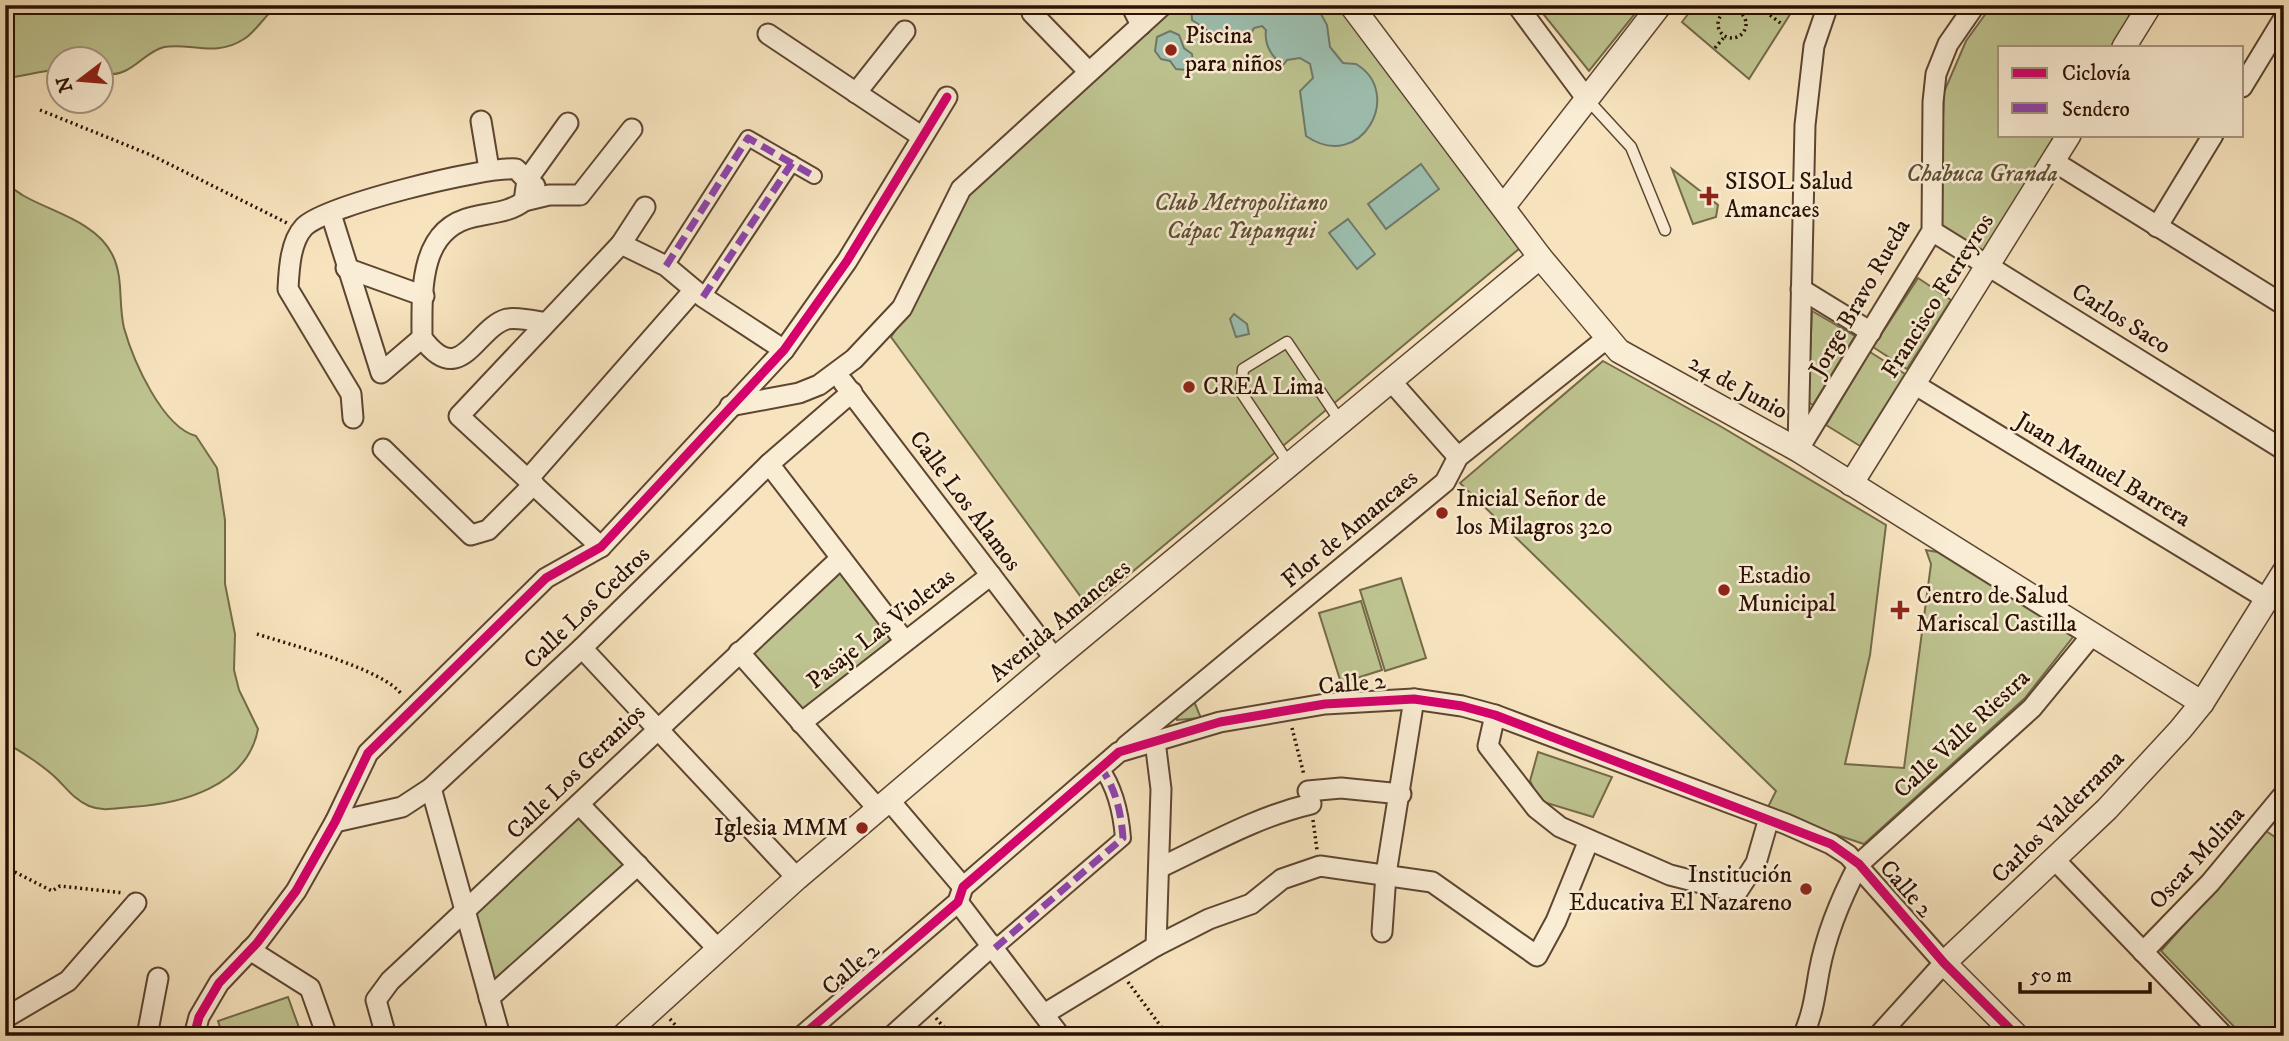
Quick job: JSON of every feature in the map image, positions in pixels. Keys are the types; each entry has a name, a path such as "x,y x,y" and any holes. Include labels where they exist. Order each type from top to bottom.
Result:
{"street":[{"path":"1131,5 1141,25"},
{"path":"730,406 799,393 836,373 879,335 902,308 961,189 1163,5"},
{"name":"24 de Junio","path":"1351,5 1540,257 1606,339 1619,351 1798,450 2202,703"},
{"path":"1517,5 1586,98"},
{"path":"1503,207 1660,5"},
{"path":"1798,450 1808,88 1814,46 1828,5"},
{"name":"Jorge Bravo Rueda","path":"1798,450 1932,231 1936,74 1948,44 1975,5"},
{"path":"2125,46 2150,5"},
{"path":"1032,13 1089,72"},
{"path":"2244,84 2284,18"},
{"path":"856,93 905,31"},
{"path":"768,34 921,136"},
{"path":"194,1036 206,1003 296,891 335,822 368,753 546,578 601,547 730,406 768,369 847,261 947,97"},
{"path":"481,121 489,170"},
{"path":"524,201 527,180 568,123"},
{"path":"546,323 508,319 497,325 460,357 449,358 428,347 422,338 424,296 432,248 447,227 456,221 510,209 524,201 549,195 573,197 586,191 632,129"},
{"name":"Francisco Ferreyros","path":"1852,484 2068,136"},
{"path":"2157,227 2212,136"},
{"path":"667,266 748,138 814,176"},
{"path":"2053,162 2282,300"},
{"path":"383,449 471,535 488,530 699,294 792,163"},
{"path":"353,418 351,394 288,289 291,260 302,230 313,220 402,190 489,170 516,169 549,195"},
{"path":"601,547 459,415 621,244 645,207"},
{"path":"331,214 381,373 422,338"},
{"name":"Carlos Saco","path":"1932,231 2284,450"},
{"path":"621,244 667,266 699,294 784,350"},
{"name":"Avenida Amancaes","path":"623,1036 797,878 1055,659 1540,257"},
{"path":"346,268 424,296"},
{"path":"1801,289 1871,332"},
{"name":"Flor de Amancaes","path":"1119,752 1445,482 1458,457 1606,339"},
{"path":"768,369 777,386 799,393"},
{"name":"Calle Los Alamos","path":"836,373 1055,659"},
{"path":"1390,380 1458,457"},
{"name":"Juan Manuel Barrera","path":"1914,384 2267,599"},
{"name":"Calle Los Cedros","path":"335,822 402,807 431,788 583,648 769,464 852,392"},
{"path":"769,464 904,640"},
{"name":"Calle Los Geranios","path":"386,1036 376,1000 380,992 656,729 841,558"},
{"name":"Carlos Valderrama","path":"1944,963 2115,800 2202,703 2284,572"},
{"name":"Pasaje Las Violetas","path":"801,723 904,640 991,575"},
{"name":"Calle Valle Riestra","path":"1803,1036 1816,998 1819,971 1841,897 1859,864 2032,708 2092,635"},
{"path":"583,648 797,878"},
{"path":"739,652 801,723 884,805 960,894 994,947 1059,1036"},
{"path":"1382,932 1386,874 1401,794 1414,699"},
{"name":"Calle 2","path":"802,1036 1119,752 1220,722 1287,709 1414,699 1462,706 1495,715 1831,844 1859,864 1944,963"},
{"path":"1495,715 1488,746 1493,757 1536,808 1560,827 1670,875 1737,892 1756,863 1769,818"},
{"path":"1155,741 1161,789 1156,946"},
{"path":"892,1036 1123,838 1121,813 1109,779 1101,768"},
{"path":"431,788 463,912 500,1036"},
{"path":"1159,868 1238,827 1310,797 1341,788 1401,794"},
{"name":"Oscar Molina","path":"2143,952 2219,873 2284,794"},
{"path":"579,804 717,948"},
{"path":"1044,1014 1156,946 1209,919 1251,904 1282,879 1320,866 1432,882 1537,956 1556,922 1589,840"},
{"path":"2055,860 2224,1036"},
{"path":"489,998 638,865"},
{"path":"5,1017 68,981 136,903"},
{"path":"250,950 310,988 327,1036"},
{"path":"1878,1036 1944,963 2017,1036"},
{"path":"147,1036 158,978"}],"lane":[{"path":"1586,98 1631,147 1665,230"},
{"path":"1289,464 1241,393 1243,369 1287,342 1340,421"}],"path":[{"path":"1742,13 1749,5"},
{"path":"1757,5 1783,25"},
{"path":"1732,9 1742,13 1746,22 1744,32 1735,38 1725,36 1719,30 1719,17 1732,9"},
{"path":"1715,48 1725,36"},
{"path":"40,110 151,155 302,230"},
{"path":"257,634 322,654 394,684 411,708"},
{"path":"5,867 52,891 60,886 112,891 125,893 136,903"},
{"path":"1118,969 1168,1036"}],"green space":[{"path":"5,5 279,5 249,36 223,48 164,47 129,69 116,73 116,46 46,46 46,71 5,78"},
{"name":"Club Metropolitano Cápac Yupanqui","path":"1172,5 1338,5 1520,248 1089,608 891,337 909,310 969,191"},
{"path":"1536,5 1642,5 1589,71"},
{"path":"1695,5 1796,5 1749,79 1682,22"},
{"name":"Chabuca Granda","path":"1992,5 2139,5 2113,46 1998,46 1998,136 2056,136 1981,254 1938,228 1944,92 1966,41"},
{"path":"1672,169 1718,205 1716,217 1693,224"},
{"path":"5,186 85,226 105,243 116,263 124,328 142,374 172,420 196,436 217,468 225,520 225,584 235,634 234,670 239,690 258,729 251,749 241,765 226,778 209,789 170,802 110,809 94,808 80,801 46,770 5,743"},
{"path":"1918,278 1951,300 1907,369 1873,347"},
{"path":"1812,311 1855,336 1813,405 1808,402"},
{"path":"1870,352 1905,374 1860,446 1826,425"},
{"name":"Estadio Municipal","path":"1603,361 1720,426 1886,525 1870,655 1845,764 1904,768 1931,564 1926,550 1937,552 2073,637 2025,698 1864,844 1798,822 1768,807 1776,791 1460,483"},
{"path":"839,571 892,639 800,711 750,653"},
{"path":"1401,578 1426,658 1385,671 1360,590"},
{"path":"1361,601 1382,670 1341,683 1319,613"},
{"path":"1193,699 1201,718 1177,720 1177,714"},
{"path":"1538,752 1612,777 1593,817 1540,801 1530,781"},
{"path":"576,814 628,866 494,982 471,915"},
{"path":"2266,831 2284,843 2284,1036 2243,1036 2161,951"},
{"path":"288,997 302,1036 223,1036 218,1021"}],"shaded area":[{"path":"1191,5 1272,5 1272,10 1278,14 1286,5 1316,5 1327,25 1330,47 1343,63 1356,64 1370,77 1377,93 1376,110 1370,125 1359,138 1344,145 1326,145 1306,136 1300,91 1313,78 1310,64 1300,58 1287,60 1283,65 1269,50 1266,30 1262,26 1254,28 1249,37 1210,32 1192,20"},
{"name":"Piscina para niños","path":"1170,31 1179,35 1184,48 1192,54 1193,62 1187,70 1176,69 1170,61 1161,59 1155,51 1157,37"},
{"path":"1421,164 1439,189 1386,229 1368,204"},
{"path":"1348,219 1375,254 1357,269 1329,233"},
{"path":"1234,314 1247,324 1249,334 1236,337 1230,319"}],"marked path":[{"path":"666,266 748,138 814,176"},
{"path":"703,297 792,163"},
{"path":"995,948 1123,838 1117,801 1101,768"}],"cycle path":[{"path":"194,1036 199,1017 219,983 257,943 296,891 335,822 368,753 546,578 601,547 784,350 847,261 947,97"},
{"path":"802,1036 958,902 963,887 1119,752 1220,722 1325,704 1414,699 1462,706 1495,715 1831,844 1859,864 1944,963 2017,1036"}],"place":[{"name":"Piscina para niños","path":"1171,50"},
{"name":"SISOL Salud Amancaes","path":"1709,196"},
{"name":"CREA Lima","path":"1189,387"},
{"name":"Inicial Señor de los Milagros 320","path":"1442,513"},
{"name":"Estadio Municipal","path":"1724,590"},
{"name":"Centro de Salud Mariscal Castilla","path":"1900,610"},
{"name":"Iglesia MMM","path":"862,828"},
{"name":"Institución Educativa El Nazareno","path":"1806,889"}]}
